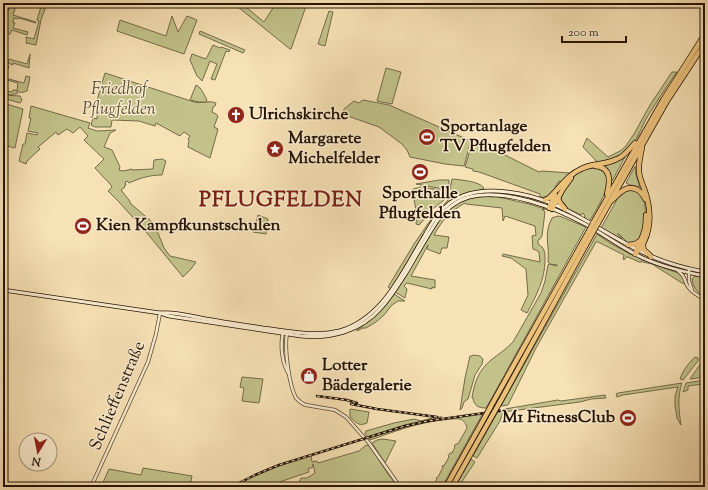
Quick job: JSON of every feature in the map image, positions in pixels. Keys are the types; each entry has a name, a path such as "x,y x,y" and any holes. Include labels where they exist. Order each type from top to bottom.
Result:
{"highway":[{"path":"607,203 640,139 674,81 705,34"},
{"path":"452,487 500,402 595,224 671,96 705,43"},
{"path":"545,200 549,198 569,177 580,169 617,159 624,155 640,139"},
{"path":"637,251 642,245 648,232 650,218 648,202 639,173 642,145"},
{"path":"552,206 565,185 574,175 589,167 599,167 605,170 608,175 609,186 607,203"},
{"path":"607,203 616,198 620,192 627,188 636,189 645,198 645,229 637,251"},
{"path":"552,206 558,189"},
{"path":"558,198 560,204 565,209"},
{"path":"446,487 592,230"},
{"path":"628,245 635,244 641,240"},
{"path":"642,245 644,251 651,257"}],"main road":[{"path":"285,333 330,333 347,328 363,320 388,296 435,219 444,208 454,200 475,192 506,192 522,194 545,200 552,206 584,223 615,243 697,275 705,276"},
{"path":"3,290 160,313 166,316 263,329 306,337 328,336 348,331 366,322 377,312 390,297 437,220 443,213 463,199 488,195 501,195 565,209 628,245 637,251 643,258 657,264 676,269 705,272"}],"street":[{"path":"676,269 683,275 688,287 705,300"},
{"path":"685,279 688,271"},
{"path":"688,271 692,290"},
{"path":"690,285 691,277 697,275"},
{"name":"Schlieffenstraße","path":"91,487 148,362 155,339 160,313"},
{"path":"285,333 290,375 295,396 300,402 306,405 338,411 349,419 367,440 400,487"}],"green space":[{"path":"3,3 17,3 13,15 36,22 14,18 13,23 15,23 13,28 28,32 27,35 12,30 10,34 3,34 3,13 7,14 9,8 3,6"},
{"path":"42,3 47,3 41,20 36,45 26,43 26,37 34,39"},
{"path":"233,3 241,3 264,22 276,3 301,3 306,7 291,49 290,49"},
{"path":"329,11 333,12 325,46 318,44"},
{"path":"172,16 178,32 187,16 197,20 184,54 117,31 120,20 166,36"},
{"path":"200,31 245,50 243,53 199,34"},
{"path":"213,45 230,50 229,52 226,51 215,80 211,79 217,64 210,61 202,81 197,76 190,60 192,54 206,59"},
{"path":"30,54 29,68 8,63 9,59 27,64"},
{"path":"7,65 9,66 5,78 24,83 26,76 30,77 27,91 19,92 17,90 18,83 7,80 7,91 12,92 13,90 16,90 18,93 10,95 3,92 3,76"},
{"path":"386,68 401,72 392,104 377,101"},
{"path":"672,72 677,72 646,119 637,138 629,150 620,157 599,164 583,147 587,138 608,157 620,151 625,147 634,134 650,105"},
{"name":"Friedhof Pflugfelden","path":"105,73 194,102 216,103 212,112 218,116 214,127 218,129 210,158 188,147 188,139 190,136 184,132 180,136 156,123 155,126 139,121 112,120 111,127 95,127 91,125 93,118 97,119 97,110 95,107"},
{"path":"196,85 203,92 207,100 206,102 190,100"},
{"path":"3,95 20,96 22,100 20,103 3,98"},
{"name":"Sportanlage TV Pflugfelden","path":"363,100 389,105 471,141 464,166 410,157 402,144 379,127 343,113 344,109 354,101 359,103"},
{"path":"3,103 23,109 15,148 3,145"},
{"path":"31,106 90,123 88,128 97,131 116,130 110,133 104,147 112,150 120,167 119,170 153,169 154,160 162,159 166,161 162,175 145,177 129,183 127,181 125,182 125,187 121,190 131,204 151,221 164,248 170,256 196,262 183,277 147,233 108,191 112,187 95,168 104,159 84,140 88,136 80,127 73,133 67,129 58,135 56,132 38,147 40,149 27,161 26,164 19,161 27,133 37,135 38,133 28,131 31,118 29,118"},
{"path":"473,141 539,172 570,174 561,182 559,181 554,191 550,195 547,197 540,197 540,194 465,167"},
{"path":"625,157 612,181 610,174 603,166 616,162"},
{"path":"635,166 636,175 640,187 626,183"},
{"path":"592,168 601,169 606,174 608,181 603,198 589,221 585,218 583,213 581,215 565,207 565,204 561,201 561,198 566,186 574,176 582,171"},
{"path":"452,179 474,182 484,188 461,195 441,208 391,289 388,287 414,244 432,218 448,200"},
{"path":"439,180 449,180 449,190 416,184"},
{"path":"422,187 447,191 446,197 443,201 434,208 419,225 416,224 417,215 413,189"},
{"path":"628,189 637,190 643,198 645,214 642,232 637,242 628,243 619,234 617,234 622,239 601,228 619,196"},
{"path":"494,196 545,209 542,209 545,212 542,236 538,240 538,244 545,252 545,267 537,294 527,313 521,310 528,295 526,269 511,258 502,256 503,254 540,262 539,252 533,249 532,236 536,235 535,226 505,216 503,221 502,208 465,203 450,213 434,235 449,237 447,248 442,248 440,254 427,249 428,245 411,276 435,280 435,288 432,287 432,289 407,283 404,286 407,289 405,298 395,292 436,224 447,211 468,199"},
{"path":"258,215 268,219 266,234 253,232"},
{"path":"558,216 586,227 489,403 486,408 479,407 472,398 474,387 480,372 491,360 513,342 541,293 548,265 557,266 548,262 547,235 552,218"},
{"path":"597,234 610,243 642,259 642,262 628,257 624,260 624,255 596,242 536,348 508,405 501,406"},
{"path":"644,259 681,274 686,284 652,264 643,262"},
{"path":"695,276 705,278 705,297 698,292 693,285 692,279"},
{"path":"394,294 405,301 398,301 392,305 376,322 357,331 380,311"},
{"path":"470,356 480,356 483,359 482,364 475,375 468,399 464,402 460,410"},
{"path":"695,357 698,358 698,361 683,380 680,379 686,367"},
{"path":"702,362 705,363 705,377 690,379"},
{"path":"242,377 263,379 259,403 242,401 244,388 240,387"},
{"path":"705,380 705,385 688,386 688,390 683,392 686,383"},
{"path":"682,383 679,399 681,425 677,418 675,405 675,396 678,387 617,397 616,394 618,393"},
{"path":"605,395 606,398 503,412 500,421 477,458 473,456 499,410 558,400 561,401"},
{"path":"350,409 369,412 367,423 359,424 356,422 350,417"},
{"path":"483,413 442,487 432,487 443,465 444,466 449,457 448,456 452,453 455,447 454,446 458,444 467,428 463,421 460,419 439,420"},
{"path":"442,417 408,424 367,437 365,433 366,431 394,423 414,419 421,421"},
{"path":"426,422 405,428 370,440 368,438"},
{"path":"383,439 396,441 385,463 372,443"},
{"path":"366,445 370,446 398,487 289,487 298,484 301,478 307,478 315,473 313,464 313,467 308,469 309,472 265,487 231,487 267,470 311,455 312,462 317,461 318,463 359,451"},
{"path":"471,459 475,462 459,486 460,487 455,487"},
{"path":"143,468 192,476 190,487 172,487 160,484 155,487 101,487 109,469 141,475"}],"railway":[{"path":"317,396 347,400 357,403"},
{"path":"351,404 437,417"},
{"path":"231,487 279,465 405,426 428,421 506,410"}],"place":[{"name":"Ulrichskirche","path":"236,115"},
{"name":"Sportanlage TV Pflugfelden","path":"427,137"},
{"name":"Margarete Michelfelder","path":"275,149"},
{"name":"Sporthalle Pflugfelden","path":"420,172"},
{"name":"Kien Kampfkunstschulen","path":"83,226"},
{"name":"Lotter Bädergalerie","path":"309,376"},
{"name":"M1 FitnessClub","path":"628,418"}],"district":[{"name":"PFLUGFELDEN","path":"281,201"}]}
